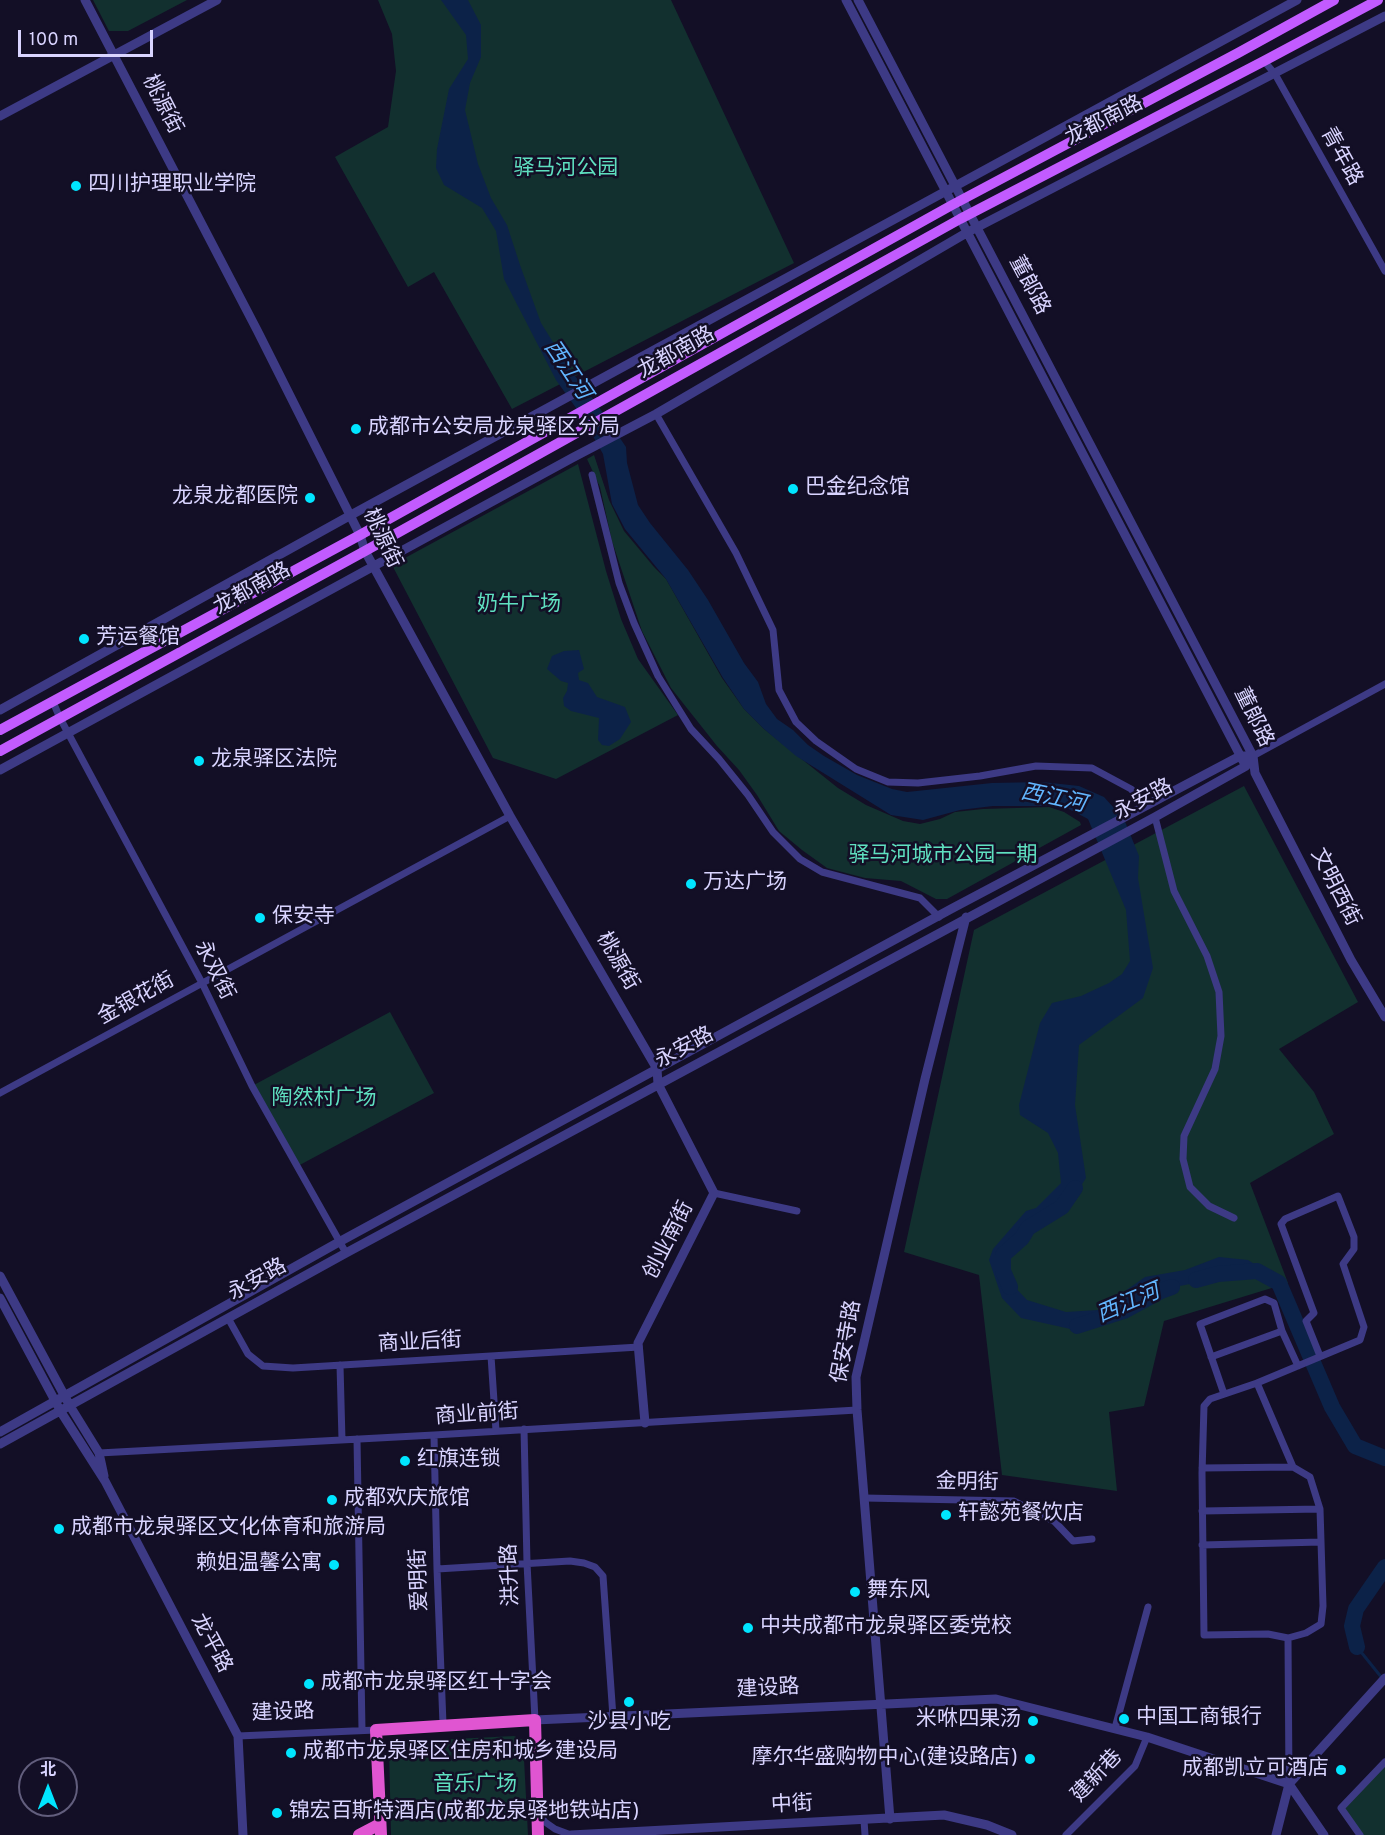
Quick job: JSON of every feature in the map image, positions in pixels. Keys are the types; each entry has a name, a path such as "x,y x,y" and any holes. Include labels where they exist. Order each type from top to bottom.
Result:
{"highway":[{"name":"建设路","path":"376,1730 535,1720"},
{"path":"535,1720 538,1835"},
{"path":"359,1835 381,1829 376,1730"}],"main road":[{"name":"龙都南路","path":"0,730 360,535 957,202 1334,0"},
{"name":"龙都南路","path":"0,751 365,551 965,216 1378,0"}],"street":[{"name":"桃源街","path":"85,0 257,330 351,515 365,551 510,816 657,1069 658,1084"},
{"path":"0,116 217,0"},
{"name":"董郞路","path":"846,0 965,216 1240,756 1246,766 1255,773"},
{"name":"董郞路","path":"858,0 950,189"},
{"path":"0,710 351,515 1296,0"},
{"path":"0,770 630,426 656,414 972,230 1385,16"},
{"name":"青年路","path":"1264,61 1275,74 1385,271"},
{"name":"董郞路","path":"972,230 1252,756 1255,773"},
{"path":"656,414 736,553 773,630 779,690 796,723 816,741 856,769 888,782 918,783 980,777 1036,766 1092,768 1131,789 1146,805"},
{"path":"592,475 619,583 634,623 658,676 691,729 748,795 773,832 800,859 822,873 920,898 939,917"},
{"path":"0,1432 339,1242 1129,814 1240,756 1252,756 1385,684"},
{"name":"永双街","path":"53,702 202,983 252,1086 346,1253"},
{"name":"永安路","path":"0,1444 346,1253 1155,817 1246,766 1252,756"},
{"name":"文明西街","path":"1255,773 1351,960 1385,1017"},
{"name":"金银花街","path":"0,1093 510,816"},
{"path":"1155,817 1174,891 1207,956 1219,992 1221,1036 1215,1068 1184,1136 1183,1159 1190,1186 1209,1206 1234,1218"},
{"name":"保安寺路","path":"890,1819 856,1377 925,1079 966,918"},
{"name":"创业南街","path":"645,1423 638,1343 714,1193 658,1084"},
{"path":"714,1193 797,1211"},
{"path":"1202,1468 1293,1467 1310,1477 1320,1509 1323,1606 1321,1624 1305,1633 1288,1638 1268,1634 1204,1635 1202,1468 1204,1406 1210,1399 1257,1383 1360,1340 1364,1327 1343,1264 1354,1249 1354,1237 1338,1196 1285,1219 1281,1224 1314,1313 1306,1321 1319,1357"},
{"name":"龙平路","path":"0,1276 70,1406 99,1453 105,1481"},
{"name":"龙平路","path":"0,1298 61,1412 105,1481 238,1736 243,1835"},
{"path":"1224,1394 1200,1323 1265,1299 1274,1303 1282,1331 1298,1366"},
{"name":"商业后街","path":"228,1318 248,1354 263,1366 293,1368 639,1347"},
{"path":"1211,1357 1282,1331"},
{"path":"491,1356 496,1431"},
{"path":"340,1365 342,1440"},
{"path":"1257,1383 1293,1467"},
{"name":"商业前街","path":"99,1453 857,1410"},
{"name":"洪升路","path":"524,1429 527,1563 535,1720"},
{"name":"爱明街","path":"435,1435 443,1724"},
{"path":"357,1439 362,1730"},
{"name":"金明街","path":"864,1498 1014,1501 1055,1522 1073,1541 1092,1539"},
{"path":"1202,1510 1320,1509"},
{"path":"1202,1545 1321,1542"},
{"path":"437,1569 570,1561 596,1567 603,1576 613,1717"},
{"path":"1116,1728 1148,1607"},
{"path":"1276,1835 1289,1784 1288,1638"},
{"path":"1289,1784 1385,1678"},
{"name":"建设路","path":"535,1720 996,1699 1116,1728 1289,1784"},
{"name":"建设路","path":"238,1736 376,1730"},
{"name":"建新巷","path":"1066,1835 1135,1766 1147,1737"},
{"path":"1360,1835 1341,1808 1385,1762"},
{"path":"1289,1784 1324,1835"},
{"path":"537,1813 555,1829 571,1835"},
{"name":"中街","path":"571,1835 944,1815 987,1825 1012,1835"},
{"path":"864,1820 865,1835"}],"green space":[{"path":"93,0 187,0 128,31 109,31"},
{"name":"驿马河公园","path":"378,0 671,0 794,263 512,409 434,272 408,287 335,157 388,127 396,71 392,34"},
{"name":"驿马河城市公园一期","path":"594,455 609,500 624,531 666,579 722,678 744,709 764,729 838,788 866,805 903,821 920,824 955,812 1049,807 1064,812 1081,825 947,899 936,899 901,881 865,878 827,868 802,850 779,831 739,770 671,688 642,631 612,541 600,487 587,459"},
{"name":"奶牛广场","path":"578,464 621,619 638,659 678,715 556,779 493,758 392,565"},
{"path":"1244,786 1358,1002 1279,1049 1314,1092 1334,1134 1250,1183 1288,1283 1164,1321 1144,1406 1109,1412 1117,1491 1002,1475 979,1275 904,1252 974,930"},
{"name":"陶然村广场","path":"390,1012 434,1093 296,1167 252,1086"},
{"name":"音乐广场","path":"514,1736 523,1740 528,1835 391,1835 389,1748 394,1742"},
{"path":"1385,1761 1385,1835 1360,1835 1341,1808"}],"water":[{"path":"441,0 468,0 481,25 481,57 470,83 465,110 478,164 491,198 507,225 541,323 571,371 626,447 627,463 638,505 708,600 744,663 758,682 766,704 777,719 824,756 857,775 892,789 907,792 992,783 1042,782 1079,786 1104,797 1124,819 1139,856 1138,878 1153,968 1143,998 1079,1045 1075,1105 1086,1178 1070,1203 1037,1220 1019,1245 1001,1264 1010,1282 1027,1300 1066,1312 1098,1310 1145,1277 1185,1270 1219,1257 1248,1260 1264,1270 1223,1269 1206,1281 1169,1288 1075,1330 1021,1318 1002,1298 989,1260 993,1249 1026,1211 1036,1208 1061,1183 1058,1153 1048,1133 1020,1115 1019,1105 1040,1023 1052,1003 1081,996 1109,983 1122,974 1130,961 1126,910 1088,819 1063,806 993,806 960,810 923,820 891,815 796,756 744,709 723,678 666,579 625,529 612,504 603,454 581,415 556,380 504,279 496,231 482,208 444,185 436,168 437,149 449,89 468,59 466,35"},
{"path":"579,650 584,669 578,673 579,680 588,683 597,697 625,707 631,722 620,739 609,746 602,745 598,740 599,718 571,711 564,706 563,698 568,683 561,681 547,669 552,656 564,651"}],"waterway":[{"name":"西江河","path":"1010,1287 1003,1271 1003,1255 1022,1238 1028,1228 1062,1207 1075,1188"},
{"name":"西江河","path":"1196,1280 1218,1274 1257,1271 1279,1283 1332,1407 1355,1446 1385,1458"},
{"name":"西江河","path":"1077,1326 1124,1311 1172,1287"},
{"name":"西江河","path":"1357,1647 1352,1626 1356,1609 1385,1567"},
{"name":"西江河","path":"1357,1647 1382,1678"}],"place":[{"name":"四川护理职业学院","path":"76,186"},
{"name":"成都市公安局龙泉驿区分局","path":"356,429"},
{"name":"巴金纪念馆","path":"793,489"},
{"name":"龙泉龙都医院","path":"310,498"},
{"name":"芳运餐馆","path":"84,639"},
{"name":"龙泉驿区法院","path":"199,761"},
{"name":"万达广场","path":"691,884"},
{"name":"保安寺","path":"260,918"},
{"name":"红旗连锁","path":"405,1461"},
{"name":"成都欢庆旅馆","path":"332,1500"},
{"name":"轩懿苑餐饮店","path":"946,1515"},
{"name":"成都市龙泉驿区文化体育和旅游局","path":"59,1529"},
{"name":"赖姐温馨公寓","path":"334,1565"},
{"name":"舞东风","path":"855,1592"},
{"name":"中共成都市龙泉驿区委党校","path":"748,1628"},
{"name":"成都市龙泉驿区红十字会","path":"309,1684"},
{"name":"沙县小吃","path":"629,1702"},
{"name":"中国工商银行","path":"1124,1719"},
{"name":"米咻四果汤","path":"1033,1721"},
{"name":"成都市龙泉驿区住房和城乡建设局","path":"291,1753"},
{"name":"摩尔华盛购物中心(建设路店)","path":"1030,1759"},
{"name":"成都凯立可酒店","path":"1341,1770"},
{"name":"锦宏百斯特酒店(成都龙泉驿地铁站店)","path":"277,1813"}]}
